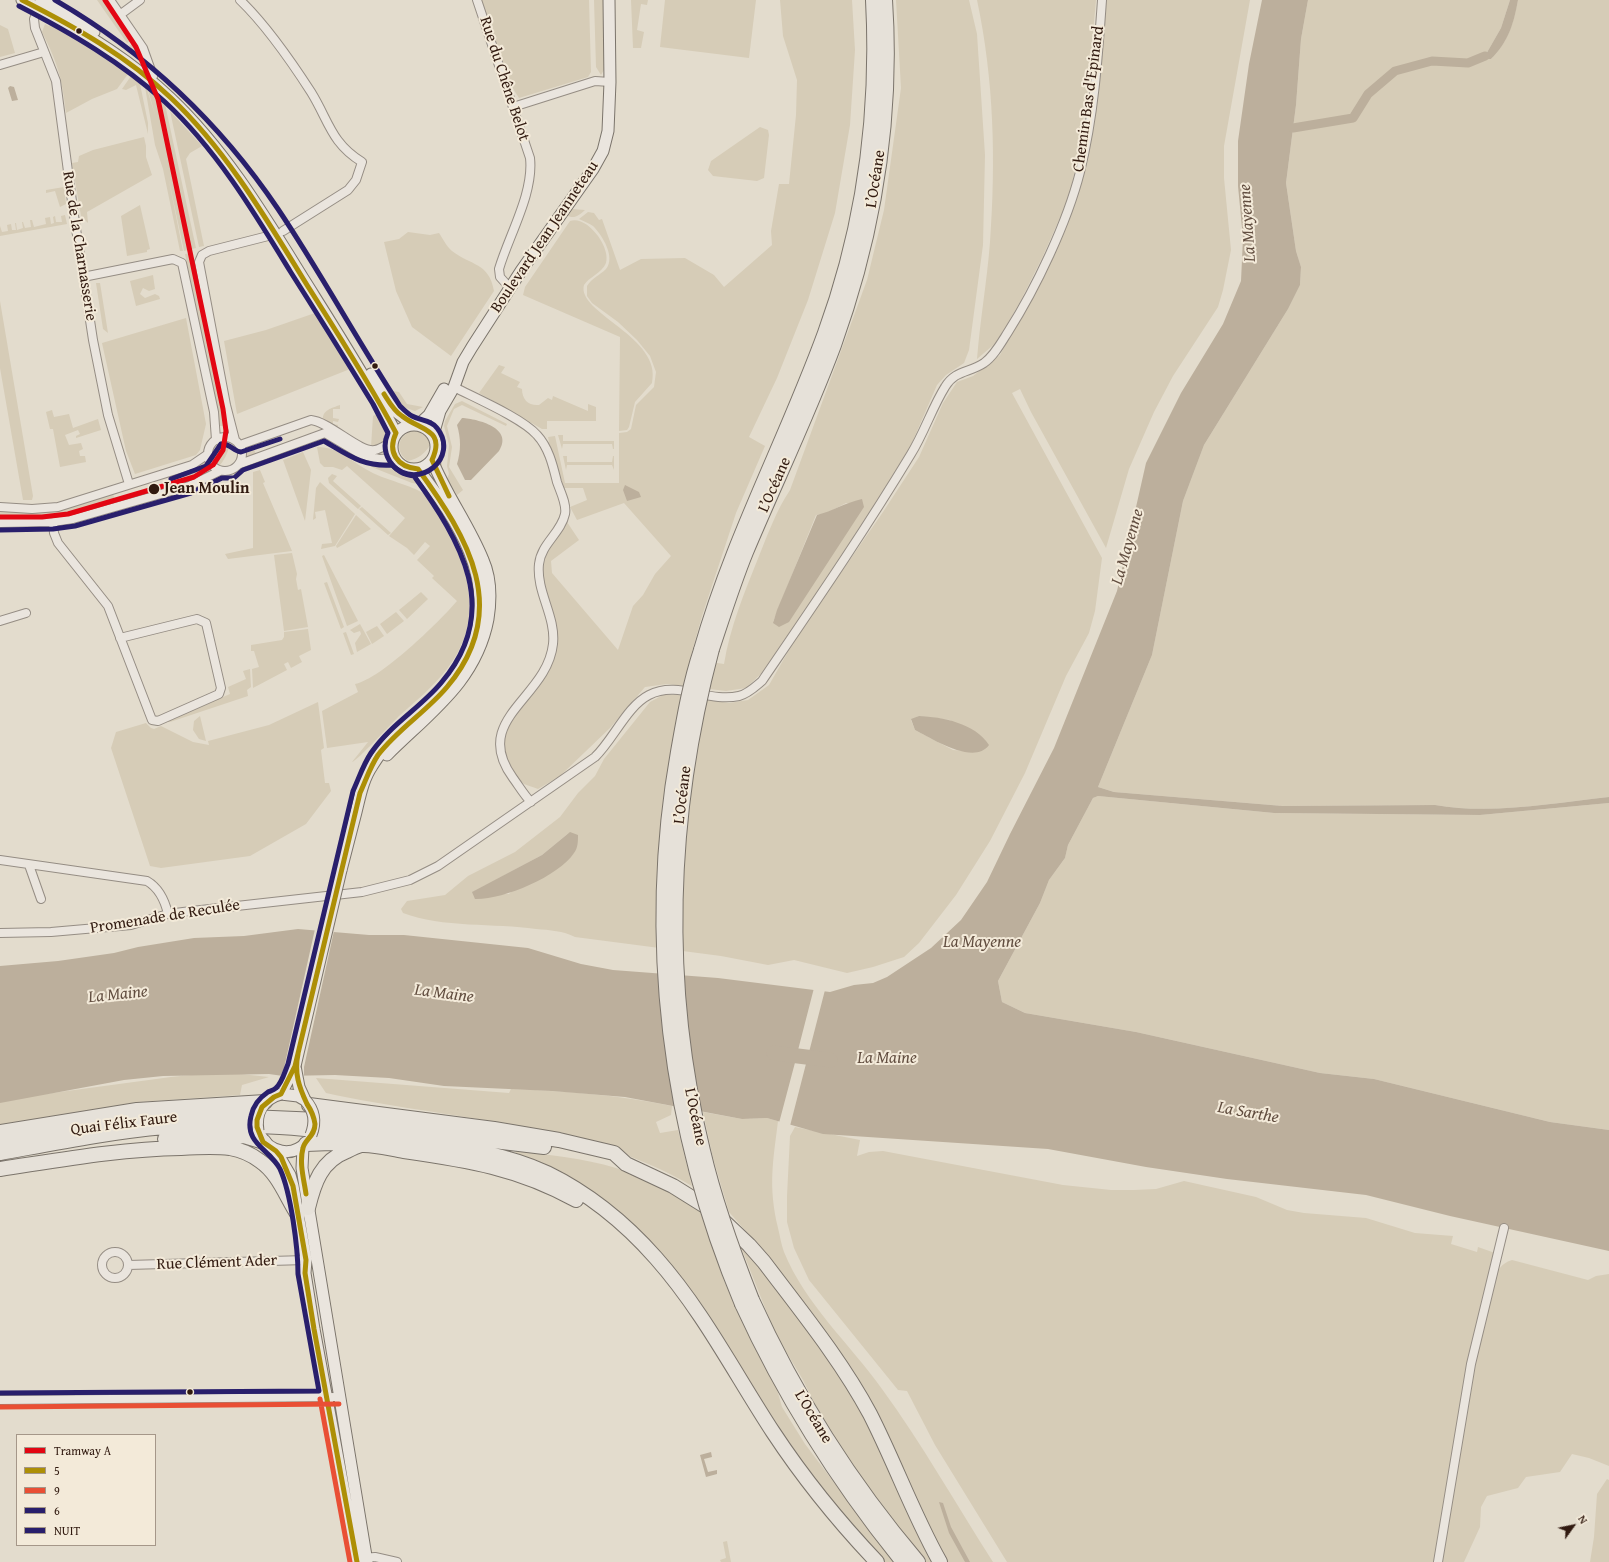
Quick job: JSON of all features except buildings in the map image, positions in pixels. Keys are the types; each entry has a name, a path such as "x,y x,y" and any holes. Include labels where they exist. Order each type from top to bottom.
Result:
{"highway":[{"name":"L’Océane","path":"873,0 875,60 872,127 863,192 850,253 826,331 800,398 728,567 706,650 680,819 675,899 677,996 688,1082 703,1152 747,1302 778,1378 817,1446 856,1502 903,1562"},
{"name":"L’Océane","path":"706,650 833,346 862,254 874,200 884,127 887,63 885,0"},
{"path":"0,1132 137,1110 265,1102"},
{"path":"307,1103 338,1109 494,1129 559,1140 614,1153 626,1164"},
{"name":"Quai Félix Faure","path":"0,1142 164,1117 255,1129"},
{"path":"0,1162 138,1141 244,1136 255,1129 319,1120 567,1150 626,1164 673,1186 713,1211 749,1245 764,1262 860,1396 880,1435 914,1513 940,1562"},
{"name":"Quai Félix Faure","path":"0,1153 152,1128 255,1129"},
{"path":"255,1129 321,1130 453,1147 505,1158 532,1167 561,1181 603,1208 656,1258 677,1284 721,1348 774,1433 804,1476 830,1510 877,1562"},
{"path":"307,1142 331,1142 361,1145 449,1158 523,1175 570,1196 615,1226 630,1232"},
{"path":"0,1169 140,1149 229,1148 247,1153 268,1168 280,1181 288,1200 303,1212 315,1181 324,1166 340,1154 361,1145"},
{"name":"L’Océane","path":"747,1302 820,1430 863,1493 918,1562"}],"main road":[{"path":"22,0 40,3 81,22 122,51 154,76 197,118 238,166 363,374 394,438"},
{"name":"Boulevard Jean Jeanneteau","path":"433,435 440,411 454,387 463,362 510,288 593,169 603,151 608,131 610,82 609,0"},
{"path":"40,3 79,31 118,56 171,98 221,155 279,233 396,410 415,425 427,428 433,435 436,448 432,460 425,466 418,469 405,467 395,458 392,450 394,438 402,428 415,425"},
{"name":"Boulevard Jean Jeanneteau","path":"415,425 429,415 457,367 463,362"},
{"path":"365,781 381,762 458,686 470,669 485,633 490,609 490,591 484,561 443,486 432,460"},
{"path":"362,1560 327,1315 303,1212 290,1175 276,1151 255,1129 258,1114 265,1102 282,1091 295,1066 341,870 360,793 365,781 377,758 394,737 447,686 462,666 478,630 481,606 479,585 470,554 458,529 418,469"},
{"path":"295,1066 299,1087 314,1115 315,1126 307,1142 302,1168 306,1260 305,1273 327,1398 362,1560"},
{"path":"282,1091 298,1096 307,1103"},
{"path":"276,1151 289,1152 307,1142"},
{"path":"306,1260 311,1269 319,1307 327,1315"}],"street":[{"path":"110,0 123,12 143,48 154,76"},
{"path":"123,12 140,0"},
{"path":"240,0 278,45 312,94 337,142 362,162 356,180 348,190 279,233 209,251 202,255 199,262 226,405 242,453 240,464"},
{"name":"Rue du Chêne Belot","path":"477,0 530,158 531,167 528,188 499,269 500,277 510,288"},
{"name":"Chemin Bas d'Epinard","path":"981,365 989,358 1012,325 1051,250 1068,210 1080,171 1089,122 1102,0"},
{"name":"Rue de la Charnasserie","path":"40,3 34,19 39,41 56,81 83,277 108,416 129,484"},
{"path":"0,65 44,52"},
{"path":"513,107 595,81 610,82"},
{"path":"83,277 173,259 182,263 214,412 216,440"},
{"name":"Promenade de Reculée","path":"0,933 51,932 131,925 168,914 373,890 410,880 438,866 595,757 605,747 633,709 647,695 666,689 680,689 697,694 722,697 740,696 762,681 889,490 913,452 947,384 959,373 981,365"},
{"path":"454,387 501,412 530,429 537,435 549,456 565,506 563,519 545,546 539,564 539,577 553,626 553,644 549,660 537,682 505,722 499,740 503,764 531,802"},
{"path":"220,471 211,465 208,454 210,446 216,440 226,437 238,443 310,420 320,422 366,449 374,450 394,438"},
{"path":"0,523 53,522 73,519 189,486 220,471 231,470 240,464 325,433 362,454 379,459 395,458"},
{"path":"0,507 32,509 58,507 192,465 208,454"},
{"path":"53,522 58,543 108,606 120,638 151,718 154,721 159,720 220,694 221,688 206,623 198,619 120,638"},
{"path":"0,621 26,613"},
{"path":"0,860 147,881 159,893 165,903 168,914"},
{"path":"29,864 41,899"},
{"path":"1438,1562 1471,1364 1493,1267 1499,1252 1504,1228"},
{"name":"Rue Clément Ader","path":"128,1265 306,1260"},
{"path":"0,1400 339,1397"},
{"path":"362,1560 375,1557 397,1562"}],"shaded area":[{"path":"97,0 107,0 134,39 127,43"},
{"path":"481,0 589,0 591,72 588,77 519,98 509,82"},
{"path":"594,0 605,0 604,70 601,75 596,67"},
{"path":"631,0 648,0 647,5 641,4 637,30 644,32 641,48 633,48"},
{"path":"665,0 756,0 749,58 660,47"},
{"path":"780,0 852,0 855,50 850,125 835,213 808,300 777,378 749,437 765,446 736,513 702,616 690,659 724,664 730,636 743,596 773,523 790,490 867,280 884,210 901,88 896,0 969,0 977,34 985,155 983,245 969,350 964,363 946,375 937,385 905,459 767,668 746,688 726,691 667,684 645,687 610,728 560,776 538,789 524,784 513,772 507,760 503,745 504,735 508,726 547,674 556,648 556,625 544,580 543,569 544,558 548,548 567,522 579,540 551,561 552,573 618,650 633,606 643,595 655,574 671,556 624,503 577,520 570,507 587,500 583,488 562,488 546,443 549,442 548,437 555,436 565,483 619,483 619,433 627,432 631,429 636,405 654,387 656,372 650,356 637,340 618,322 592,303 587,296 587,286 606,269 609,264 609,252 604,240 597,230 593,226 579,219 588,212 594,213 599,220 602,219 620,270 641,259 685,258 714,275 724,287 772,245 771,231 779,184 789,184 796,115 797,80 783,36","holes":["846,503 863,507 852,524 773,622 816,515 827,513"]},
{"path":"977,0 1096,0 1088,88 1070,195 1043,256 998,341 977,359 990,242 993,151 987,60"},
{"path":"1106,0 1250,0 1224,146 1224,178 1231,250 1223,290 1218,307 1173,376 1154,412 1129,469 1106,548 1031,412 1020,389 1012,393 1102,558 1095,611 1089,633 1066,676 1025,773 990,841 956,895 919,943 904,957 873,967 847,973 794,960 768,965 721,956 575,937 566,933 551,930 451,923 418,918 403,913 401,909 407,901 445,895 468,876 515,852 560,817 578,793 595,776 604,759 650,702 663,695 678,695 729,703 748,700 769,685 797,636 883,512 919,457 943,403 957,382 973,376 1000,355 1044,276 1077,192","holes":["919,716 950,720 978,752 953,750 915,730 911,720","570,832 509,894 473,892 542,855"]},
{"path":"1308,0 1510,0 1501,28 1485,56 1491,59 1506,40 1518,0 1609,0 1609,797 1544,805 1478,809 1435,805 1283,806 1114,792 1098,787 1152,655 1183,501 1204,445 1288,309 1300,285 1301,267 1296,251 1286,183 1296,105 1301,39"},
{"path":"50,23 100,53 128,74 117,89 92,99 66,113 63,90 58,71 52,53 42,32 45,24 49,26"},
{"path":"0,25 8,29 15,53 0,57"},
{"path":"135,42 147,64 133,54 129,46"},
{"path":"131,76 140,84 148,123 148,134 136,85 126,90 122,89"},
{"path":"145,87 147,89 155,115 148,90 160,100 180,194 161,101 165,104 196,248 184,251 168,176 183,251 180,251 163,169 155,145"},
{"path":"170,111 202,146 190,153 186,159 204,246 199,247"},
{"path":"760,127 768,130 769,135 764,178 757,181 713,176 708,170 711,161"},
{"path":"144,137 146,157 152,175 87,212 88,223 81,216 72,163 78,162 79,156 93,150"},
{"path":"64,187 66,204 60,207 55,191 46,193 46,190"},
{"path":"140,205 150,249 147,250 147,252 127,256 121,216"},
{"path":"572,209 585,210 579,215 572,217 567,215"},
{"path":"65,215 67,224 0,236 0,226 2,232 8,231 7,225 11,224 12,230 16,230 16,223 17,230 23,228 22,222 25,228 31,227 30,220 32,220 34,227 46,224 45,218 50,217 51,224 54,223 53,217 55,216 56,222 62,222 61,216"},
{"path":"577,220 590,227 601,241 607,256 604,266 584,285 585,295 593,306 633,339 645,352 652,367 652,383 635,402 627,430 619,431 620,337 523,295 525,287 570,221"},
{"path":"408,232 430,235 439,233 450,249 459,256 484,270 492,282 494,291 451,356 412,327 396,291 384,242 399,239"},
{"path":"192,253 228,426 220,426 185,254"},
{"path":"153,275 155,289 149,291 143,288 140,294 145,298 155,294 159,296 160,299 136,306 130,281"},
{"path":"96,283 100,283 108,333 103,329"},
{"path":"0,301 33,496 32,500 23,500 0,368"},
{"path":"315,313 350,369 237,414 224,341 266,330"},
{"path":"186,318 206,424 200,450 196,455 135,474 126,451 102,343"},
{"path":"499,365 505,367 501,373 520,382 517,387 522,389 523,396 527,402 539,405 548,398 552,400 553,396 588,411 588,404 596,407 596,421 547,421 547,429 542,429 479,393"},
{"path":"392,391 399,392 407,404 423,407 415,411 403,407"},
{"path":"462,401 507,424 506,426 462,405 454,409 447,426 452,447 449,467 463,490 457,495 447,479 449,474 447,466 449,445 444,426 445,421 455,404"},
{"path":"340,405 340,409 333,409 333,418 339,419 338,422 333,421 333,424 338,425 337,428 323,420 323,417 328,410"},
{"path":"52,410 54,417 69,414 73,428 98,419 101,430 76,438 76,436 80,434 78,430 65,435 69,445 81,443 83,449 79,451 80,456 85,456 86,462 60,467 53,429 50,429 46,412"},
{"path":"380,412 387,428 387,436 382,444 371,447 373,416"},
{"path":"443,415 440,427 445,449 442,462 442,471 439,464 442,442 438,429"},
{"path":"411,431 424,434 430,445 420,456 408,461 401,453 399,445 403,437"},
{"path":"558,435 563,435 563,441 614,441 614,449 612,444 563,444 562,449"},
{"path":"225,442 230,444 228,452 220,465 214,459 213,455 217,445"},
{"path":"252,445 257,456 245,460 245,447"},
{"path":"317,447 339,452 377,475 413,488 424,494 435,509 452,541 465,573 468,590 468,622 464,638 457,654 447,669 430,688 352,762 368,742 327,748 322,711 358,692 355,684 366,680 394,661 424,635 457,601 432,578 434,576 417,560 430,546 425,542 414,555 407,548 389,536 405,518 347,466 342,470 333,467 324,467 320,463"},
{"path":"303,452 311,470 305,521 283,460"},
{"path":"563,456 567,456 567,462 612,462 614,456 614,470 612,465 567,465 566,470"},
{"path":"364,459 391,465 423,482 418,484 412,483 374,468 363,461"},
{"path":"205,462 213,472 190,483 186,470"},
{"path":"260,470 265,482 263,483 292,551 228,559 225,554 253,548 253,472"},
{"path":"332,474 337,476 333,481 361,506 358,509 329,483 328,478"},
{"path":"320,482 355,514 335,546 321,549 322,544 332,543 325,510 315,512 316,518 313,520 316,488"},
{"path":"113,494 116,503 59,519 0,520 0,510 37,511"},
{"path":"362,507 391,533 388,535 359,509"},
{"path":"356,515 371,529 337,548 336,546"},
{"path":"292,553 297,574 296,579 298,590 301,589 308,627 284,631 274,555"},
{"path":"324,555 358,621 347,626 322,556"},
{"path":"327,582 344,627 341,629 324,583"},
{"path":"421,592 428,599 407,619 399,610"},
{"path":"396,612 404,621 387,634 380,624"},
{"path":"360,624 371,644 357,652 355,643 361,634 360,631 354,633 350,630"},
{"path":"377,626 384,636 372,644 366,632"},
{"path":"308,629 311,650 299,656 302,662 291,668 288,662 284,664 287,670 253,688 252,669 259,667 254,651 251,651 251,645 282,640 284,637 284,632"},
{"path":"346,632 354,654 351,655 343,633"},
{"path":"250,669 251,687 247,690 248,696 170,722 165,722 230,694 228,687 246,679 243,671"},
{"path":"318,702 324,748 321,750 325,783 329,783 331,791 306,824 250,856 161,868 150,866 111,748 116,732 146,723 151,728 154,729 161,726 193,742 209,745 208,741 269,725"},
{"path":"200,716 206,741 199,739 193,730 194,721"},
{"path":"1098,796 1274,813 1480,815 1609,803 1609,1130 1550,1122 1374,1079 1320,1073 1136,1032 1025,1013 1002,1002 998,981 1040,903 1049,880 1065,858 1068,845 1093,798"},
{"path":"221,1072 269,1077 242,1085 240,1095 138,1102 0,1126 0,1100 171,1077"},
{"path":"316,1078 509,1093 511,1089 572,1092 612,1096 672,1106 671,1115 656,1122 660,1133 678,1130 692,1186 650,1164 606,1148 560,1135 514,1125 326,1093"},
{"path":"703,1112 742,1119 767,1118 778,1121 772,1174 773,1199 782,1246 793,1271 816,1306 869,1372 897,1410 993,1562 948,1562 929,1527 890,1439 866,1393 804,1303 771,1260 729,1212 713,1158"},
{"path":"795,1127 860,1140 857,1156 869,1152 883,1151 1063,1185 1111,1190 1156,1189 1184,1181 1256,1197 1287,1210 1304,1213 1366,1218 1415,1233 1453,1236 1451,1244 1477,1252 1478,1247 1495,1253 1482,1299 1468,1371 1455,1453 1446,1487 1434,1562 1007,1562 935,1445 907,1391 898,1390 809,1280 794,1248 787,1222 790,1136"},
{"path":"516,1151 579,1159 616,1168 658,1185 699,1208 724,1281 735,1306 776,1386 782,1407 805,1444 894,1562 885,1562 868,1544 805,1468 749,1383 703,1308 678,1274 640,1232 515,1154"},
{"path":"739,1242 781,1293 847,1386 867,1421 935,1562 926,1562 868,1489 824,1424 803,1380 775,1333"},
{"path":"1512,1260 1588,1280 1596,1276 1609,1274 1609,1466 1589,1458 1572,1454 1560,1472 1526,1477 1518,1488 1487,1496 1481,1507 1480,1527 1464,1562 1442,1562 1473,1373 1494,1281 1500,1268 1505,1263"},
{"path":"1607,1479 1609,1480 1609,1562 1590,1562 1594,1537 1597,1494"},
{"path":"727,1541 731,1562 721,1562 720,1560 726,1558 723,1542"}],"water":[{"path":"1262,0 1308,0 1301,39 1296,105 1286,183 1296,251 1301,267 1300,285 1288,309 1204,445 1183,501 1152,655 1098,787 1114,792 1283,806 1435,805 1478,809 1544,805 1609,797 1609,803 1480,815 1274,813 1098,796 1093,798 1068,845 1065,858 1049,880 1040,903 998,981 1002,1002 1025,1013 1136,1032 1320,1073 1374,1079 1550,1122 1609,1130 1609,1251 1450,1216 1366,1195 1227,1179 1146,1167 1048,1149 823,1134 767,1118 742,1119 625,1097 552,1091 444,1086 389,1078 335,1075 283,1076 269,1074 163,1076 124,1080 0,1103 0,966 58,961 114,953 138,947 194,938 244,936 298,929 369,935 404,935 528,948 581,964 613,970 718,978 830,992 854,985 873,983 887,977 931,948 961,920 987,882 1054,748 1117,591 1146,463 1181,393 1223,324 1241,281 1243,238 1238,186 1238,141 1249,64","holes":["796,1051 808,1054 809,1058 794,1056"]},
{"path":"1510,0 1518,0 1509,32 1497,53 1491,59 1487,59 1485,56 1501,28"},
{"path":"10,86 14,87 18,100 12,101 8,88"},
{"path":"462,418 477,420 492,426 502,436 502,443 499,451 471,480 465,480 457,464 460,444 457,425"},
{"path":"625,485 639,492 641,497 627,501 623,490"},
{"path":"862,499 864,507 789,622 779,627 773,623 777,610 817,515"},
{"path":"919,716 948,720 967,726 983,737 989,745 982,751 973,753 963,752 941,744 915,730 911,719"},
{"path":"570,832 578,835 576,849 566,862 556,870 529,885 514,891 500,896 475,899 472,892 542,855"},
{"path":"711,1452 712,1457 704,1459 708,1472 717,1470 717,1474 706,1477 700,1455"},
{"path":"939,1502 943,1503 951,1527 970,1562 965,1562 949,1533"}],"pier":[{"path":"315,929 334,931 304,1067 304,1078 283,1078 280,1077 284,1068"},
{"path":"814,988 825,990 790,1126 779,1123 797,1055 807,1056 797,1054"}],"waterway":[{"path":"1293,128 1353,118 1368,94 1395,71 1432,61 1468,63 1485,56"},
{"name":"La Maine","path":"774,1053 830,1060"}],"tram line":[{"name":"A","path":"0,517 42,517 68,514 194,477 213,465 223,450 226,431 223,409 158,99 136,47 105,0"}],"transit line":[{"name":"5","path":"22,0 100,43 137,69 171,98 210,140 228,163 261,211 375,395 396,433 393,452 399,462 411,468 418,469 453,521 466,548 476,575 480,602 477,630 466,658 447,687 439,696 394,737 378,755 370,769 360,793 295,1066 281,1094 274,1097 262,1107 257,1120 257,1127 263,1142 276,1151 281,1157 293,1186 306,1260 305,1273 314,1329 357,1562"},
{"name":"6","path":"0,530 53,529 75,526 191,493 222,478 234,478 243,470 324,441 356,459 373,464 392,465 403,472 414,475 424,473 433,468 440,460 443,450 443,439 435,425 415,418 400,406 294,233 255,177 231,147 206,119 150,66 120,42 55,0"},
{"name":"NUIT","path":"0,1393 319,1391 298,1274 297,1250 291,1206 280,1169 276,1162 254,1140 251,1133 251,1116 253,1109 259,1100 265,1094 278,1086 288,1064 353,791 361,772 371,753 379,743 396,725 433,692 460,656 470,629 472,603 468,577 460,551 447,526 414,476 400,471 394,467 390,461 385,448 388,433 373,404 233,182 184,120 148,87 95,49 19,6"},
{"name":"5","path":"384,394 399,414 409,421 424,428 434,436 436,450 432,460 449,496"},
{"name":"6","path":"171,479 206,466 221,444 227,445 241,452 280,439"},
{"name":"5","path":"298,1054 298,1080 315,1124 312,1134 304,1145 302,1154 302,1171 306,1194"},
{"name":"9","path":"320,1399 350,1562"},
{"name":"9","path":"0,1407 339,1404"}],"place":[{"name":"Jean Moulin","path":"154,489"}],"water label":[{"name":"La Mayenne","path":"1248,223"},
{"name":"La Mayenne","path":"1128,547"},
{"name":"La Mayenne","path":"982,943"},
{"name":"La Sarthe","path":"1248,1113"}]}
